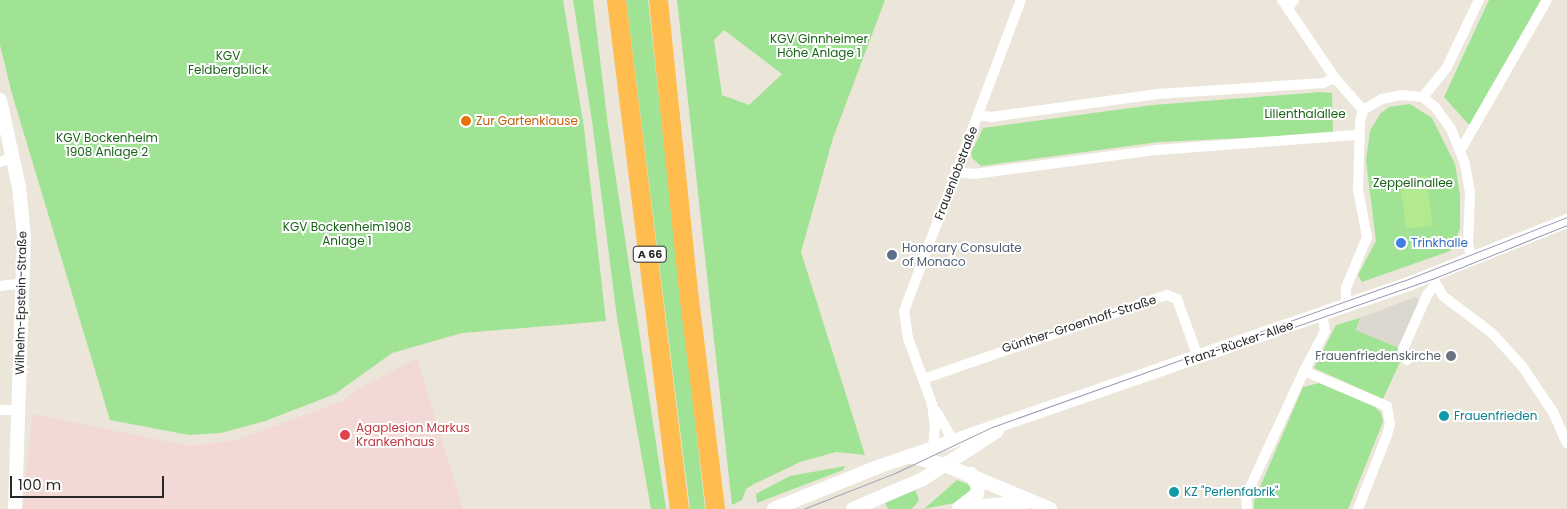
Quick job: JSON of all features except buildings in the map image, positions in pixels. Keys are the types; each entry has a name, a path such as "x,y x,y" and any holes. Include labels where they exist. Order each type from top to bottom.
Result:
{"highway":[{"name":"A 66","path":"616,0 679,509"},
{"name":"A 66","path":"658,0 688,300 715,509"}],"street":[{"name":"Frauenlobstraße","path":"953,440 932,404 908,338 904,311 1021,0"},
{"path":"1423,97 1447,67 1479,0"},
{"path":"1460,151 1547,0"},
{"path":"1288,3 1335,78 1364,110"},
{"path":"978,115 991,117 1158,94 1323,83 1335,78"},
{"path":"1346,306 1346,288 1366,237 1358,190 1358,135 1364,110 1391,96 1423,97 1442,116 1460,151 1470,192 1468,244 1472,260"},
{"name":"Wilhelm-Epstein-Straße","path":"0,100 7,159 23,212 23,283 15,509"},
{"path":"957,172 974,174 1157,150 1358,135"},
{"name":"Franz-Rücker-Allee","path":"774,509 953,440 1020,420 1346,306 1433,280 1472,260 1567,222"},
{"path":"1407,360 1403,349 1433,280"},
{"path":"1433,280 1443,296 1492,333 1522,366 1553,412 1567,443"},
{"path":"0,286 23,283"},
{"name":"Günther-Groenhoff-Straße","path":"923,379 1167,295 1176,300 1198,357"},
{"path":"1247,509 1246,496 1304,371 1325,331 1322,314"},
{"path":"1304,371 1387,406 1390,424 1387,435 1358,509"},
{"name":"Frauenlobstraße","path":"932,404 935,432 933,448"},
{"path":"0,410 18,410"},
{"path":"852,509 915,483 1020,420"},
{"path":"953,440 974,477 977,494 957,509"},
{"path":"908,456 945,465 1050,509"},
{"path":"957,509 1030,502"}],"shaded area":[{"path":"1415,297 1420,301 1399,348 1356,330 1360,318"},
{"name":"Agaplesion Markus Krankenhaus","path":"417,358 463,509 23,509 32,414 190,446 236,440 343,401 354,391"}],"green space":[{"path":"0,0 563,0 584,128 606,321 462,333 392,353 335,394 265,421 221,433 189,435 110,420 12,94 0,45"},
{"path":"573,0 593,0 608,126 666,509 651,509 617,318 592,121"},
{"path":"626,0 648,0 705,509 690,509"},
{"name":"KGV Ginnheimer Höhe Anlage 1","path":"677,0 885,0 833,138 801,252 865,455 836,452 800,462 746,489 742,500 732,505","holes":["724,30 782,74 749,105 722,95 714,40"]},
{"path":"1489,0 1541,0 1471,127 1444,97"},
{"name":"Lilienthalallee","path":"1321,92 1332,93 1333,134 1159,142 981,166 972,158 971,153 983,128 1153,105"},
{"name":"Zeppelinallee","path":"1410,104 1432,118 1455,164 1460,195 1460,229 1450,251 1362,282 1358,275 1376,241 1366,160 1370,131 1380,114 1389,107"},
{"path":"1426,176 1433,226 1406,229 1399,180"},
{"path":"1360,318 1356,330 1399,348 1395,356 1400,362 1383,399 1314,368 1336,325"},
{"path":"1319,383 1375,407 1381,413 1383,422 1348,509 1254,509 1254,501 1303,387"},
{"path":"845,466 843,470 757,503 756,494 790,476"},
{"path":"957,480 970,485 972,490 964,501 924,509"},
{"path":"915,489 919,500 912,509 888,509 885,503"}],"tram line":[{"path":"803,509 895,473 992,427 1403,281 1567,217"},
{"path":"1268,336 1432,279 1567,225"}],"place":[{"name":"Zur Gartenklause","path":"466,121"},
{"name":"Trinkhalle","path":"1401,243"},
{"name":"Honorary Consulate of Monaco","path":"892,255"},
{"name":"Frauenfriedenskirche","path":"1451,356"},
{"name":"Frauenfrieden","path":"1444,416"},
{"name":"Agaplesion Markus Krankenhaus","path":"345,435"},
{"name":"KZ \"Perlenfabrik\"","path":"1174,492"}],"park label":[{"name":"KGV Feldbergblick","path":"228,63"},
{"name":"KGV Bockenheim 1908 Anlage 2","path":"107,145"},
{"name":"KGV Bockenheim1908 Anlage 1","path":"347,234"}]}
